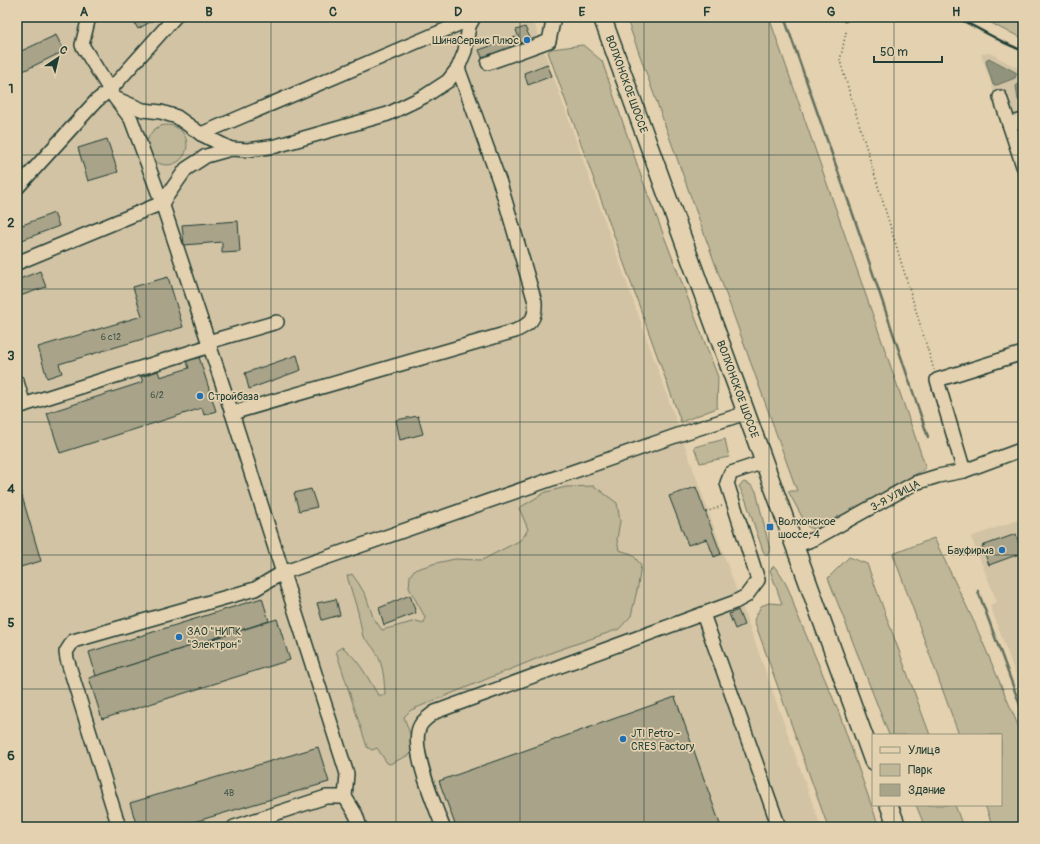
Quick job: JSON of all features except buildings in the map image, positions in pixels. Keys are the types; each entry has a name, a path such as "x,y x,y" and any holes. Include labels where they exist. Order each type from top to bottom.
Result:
{"main road":[{"name":"ВОЛХОНСКОЕ ШОССЕ","path":"602,17 872,758"},
{"path":"889,806 897,827"}],"street":[{"path":"89,17 82,45 112,94 131,119 162,203 232,413 347,774 345,797 356,815 360,827"},
{"path":"17,188 96,101 112,94 175,17"},
{"path":"200,134 473,17"},
{"path":"17,263 162,203 186,169 206,156 231,149 248,150 276,146 388,114 425,96 448,81 458,68 465,51 469,26 473,17"},
{"path":"488,64 549,41 554,17"},
{"path":"232,413 515,331 526,326 533,319 536,311 535,302 500,183 458,68"},
{"path":"112,94 143,110 161,112 177,117 200,134 231,149"},
{"path":"1000,97 1023,166"},
{"path":"1009,124 1023,120"},
{"path":"17,382 20,406 277,322"},
{"path":"964,471 936,380 1023,354"},
{"path":"119,827 67,659 66,652 69,645 73,641 255,589 282,573 681,434 746,413"},
{"name":"3-Я УЛИЦА","path":"795,546 814,540 915,483 938,476 964,471 1023,449"},
{"path":"443,827 422,769 417,738 420,726 426,718 436,712 703,614 735,602 746,596 758,580 726,483 731,473 764,462"},
{"path":"703,614 779,827"},
{"path":"234,827 326,797 345,797"}],"path":[{"path":"846,32 840,61 936,380"}],"shaded area":[{"path":"17,17 532,17 821,827 17,827"},
{"path":"990,53 1023,71 1023,179 981,54"},
{"path":"989,58 1017,73 1015,78 997,85 993,85 986,62"},
{"path":"1023,81 1023,104 1018,100 1016,86"},
{"path":"1023,518 1023,695 990,605 997,602 971,537"}],"green space":[{"path":"626,17 769,17 925,465 925,469 819,530 812,529 807,526 788,491 797,491"},
{"path":"981,17 1023,17 1023,38 1002,29"},
{"path":"583,45 602,61 641,176 718,377 717,408 681,422 548,52 551,49"},
{"path":"167,125 175,127 181,131 185,137 187,145 185,153 181,159 175,163 167,165 159,163 153,159 149,153 147,145 149,137 153,131 159,127"},
{"path":"725,439 729,457 700,463 694,447"},
{"path":"744,482 751,485 756,491 770,550 767,556 763,551 746,501 739,486"},
{"path":"594,486 617,503 620,521 617,539 619,550 632,554 641,565 631,616 619,629 553,652 411,710 404,717 411,737 411,754 390,764 387,763 377,748 372,750 367,747 336,651 342,647 353,657 378,695 385,695 384,678 378,656 363,637 358,612 347,576 352,574 359,584 366,596 373,617 382,630 416,621 424,623 425,617 409,588 410,576 414,570 455,559 482,560 519,541 524,536 528,529 519,508 546,492 566,487"},
{"path":"934,538 975,624 1023,737 1023,827 993,827 985,806 1002,806 1002,734 959,734 893,554"},
{"path":"849,557 867,564 930,734 889,734 828,578"},
{"path":"774,566 792,597 795,609 838,710 879,827 828,827 754,620 761,606 769,603 782,604 770,570"},
{"path":"916,806 955,806 963,827 925,827"}],"waterway":[{"path":"784,17 855,220 928,437"},
{"path":"978,591 1023,713"}],"railway":[{"path":"956,17 1023,51"}],"place":[{"name":"ШинаСервис Плюс","path":"527,40"},
{"name":"Стройбаза","path":"200,396"},
{"name":"Волхонское шоссе, 4","path":"770,527"},
{"name":"Бауфирма","path":"1002,550"},
{"name":"ЗАО \"НИПК \"Электрон\"","path":"179,637"},
{"name":"JTI Petro - CRES Factory","path":"623,739"}]}
